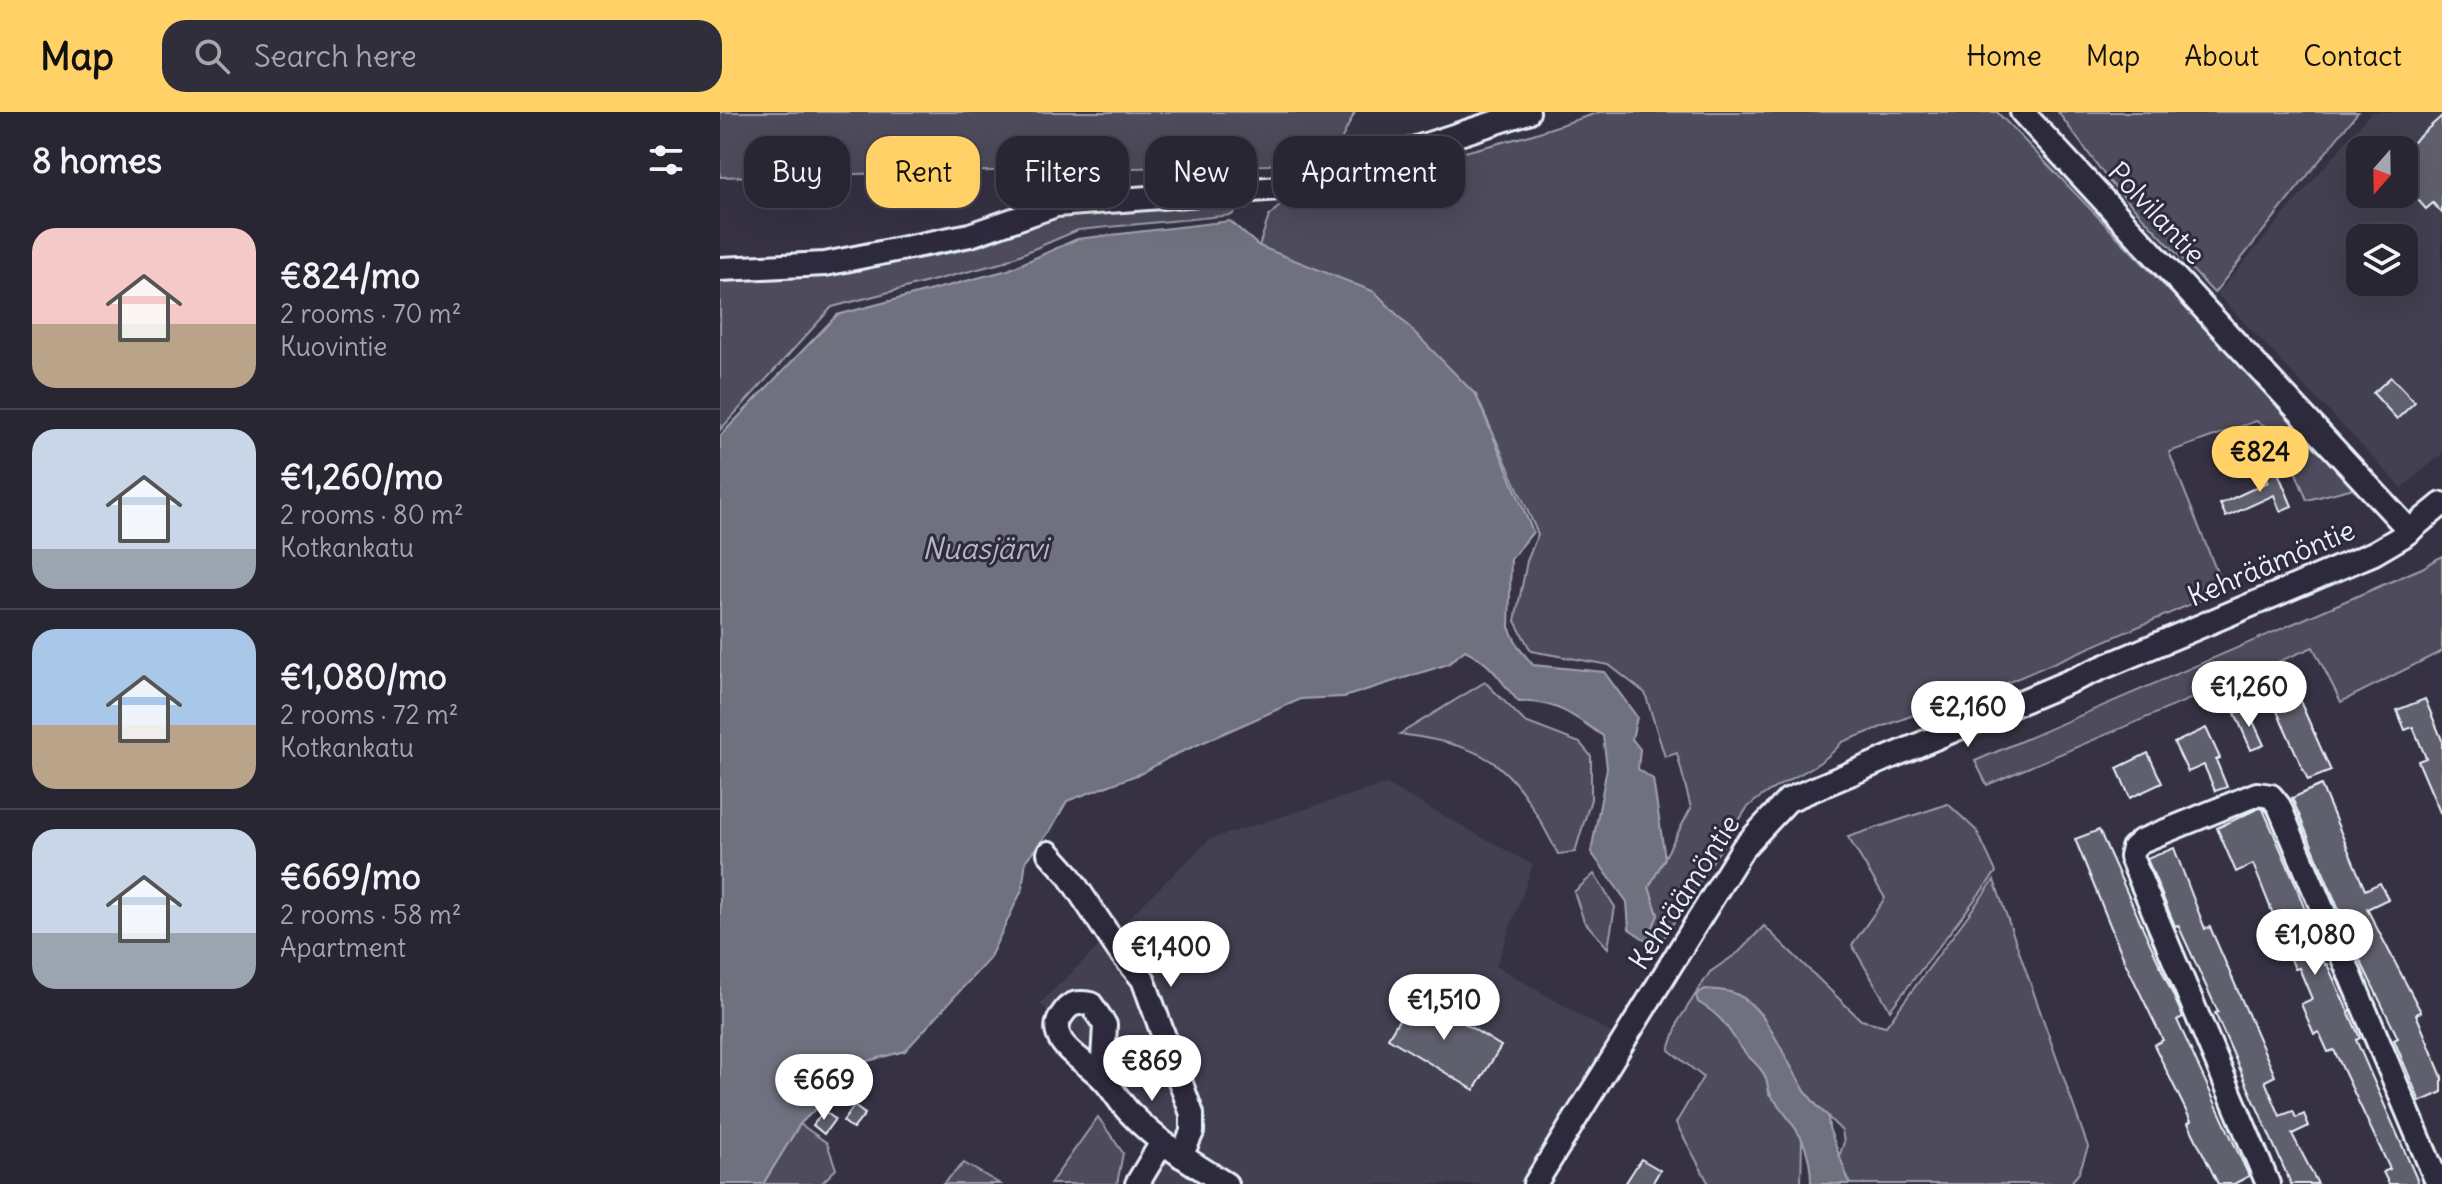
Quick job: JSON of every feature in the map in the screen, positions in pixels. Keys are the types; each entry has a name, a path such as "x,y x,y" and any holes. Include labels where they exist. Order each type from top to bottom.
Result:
{"street":[{"path":"720,269 825,264 970,235 1056,205 1279,188 1528,112"},
{"name":"Polvilantie","path":"2022,112 2410,531"},
{"name":"Kehräämöntie","path":"1535,1184 1743,848 1788,800 2374,553 2410,531 2442,504"},
{"path":"2268,1184 2131,857 2133,848 2141,841 2257,794 2271,796 2279,806 2438,1184"},
{"path":"1049,853 1143,979 1192,1114 1192,1132 1181,1156"},
{"path":"1102,1077 1105,1025 1091,1004 1078,1002 1066,1008 1057,1021 1057,1035 1065,1046 1102,1077 1128,1112 1161,1144 1226,1184"},
{"path":"1137,1184 1161,1144"}],"shaded area":[{"path":"720,112 1355,112 1343,136 1273,136 1273,164 1269,165 1257,165 1257,136 1145,136 1145,168 1129,168 1129,136 996,136 996,171 980,171 980,136 866,136 866,174 850,174 850,136 744,136 744,176 720,177"},
{"path":"1600,112 1997,112 2358,487 2307,500 2280,434 2256,421 2169,452 2224,590 1960,703 1932,708 1842,742 1821,761 1747,808 1661,942 1647,941 1658,915 1649,887 1691,808 1677,753 1665,757 1645,693 1609,665 1531,651 1515,621 1527,561 1538,534 1476,395 1311,268 1259,246 1269,216 1277,208 1465,208 1465,152"},
{"path":"2058,112 2358,112 2214,293 2109,181"},
{"path":"2371,112 2442,112 2442,454 2402,488 2217,294 2346,142 2346,208 2418,208 2418,136 2351,136"},
{"path":"1144,206 1237,208 1232,215 1078,230 1001,263 832,307 720,430 720,279 916,259 980,246 1038,220 1095,210"},
{"path":"2442,556 2442,651 2341,702 2313,647 1987,785 1975,761 2422,568"},
{"path":"1485,682 1525,722 1580,743 1591,756 1591,799 1575,852 1558,854 1528,801 1499,767 1460,746 1400,734"},
{"path":"1386,784 1533,865 1496,966 1633,1046 1546,1184 1151,1184 1177,1141 1040,1003 1210,839"},
{"path":"1948,804 1977,831 1996,872 1890,1010 1852,945 1885,898 1848,837"},
{"path":"1594,874 1615,907 1608,948 1584,921 1574,892"},
{"path":"1994,880 2088,1147 2079,1173 2070,1184 1850,1184 1839,1157 1844,1142 1842,1131 1801,1090 1761,1014 1698,1002 1723,1017 1749,1057 1757,1062 1768,1081 1769,1094 1785,1110 1802,1138 1801,1184 1709,1184 1676,1123 1703,1077 1669,1050 1679,1020 1710,972 1739,952 1764,926 1861,1020 1886,1026"},
{"path":"1098,1117 1123,1153 1117,1184 1050,1184"},
{"path":"800,1124 827,1143 836,1169 821,1184 763,1184"},
{"path":"964,1163 1000,1184 943,1184"}],"water":[{"name":"Nuasjärvi","path":"1230,221 1259,246 1375,292 1476,395 1533,532 1511,559 1509,627 1518,647 1533,665 1604,672 1637,717 1632,739 1640,749 1638,769 1653,779 1665,858 1649,887 1658,915 1647,941 1629,929 1627,902 1591,852 1607,768 1603,736 1553,706 1519,702 1489,667 1465,650 1448,664 1344,697 1301,699 1170,757 1142,773 1067,801 1050,831 1026,860 1022,890 989,959 905,1051 864,1062 800,1124 763,1184 720,1184 720,436 837,315 1008,270 1077,239"},
{"path":"1705,989 1736,994 1762,1016 1802,1086 1828,1116 1829,1128 1850,1184 1811,1184 1808,1157 1800,1137 1770,1094 1760,1069 1723,1021 1698,1002 1696,995"}],"building":[{"path":"2442,116 2442,213 2433,203 2426,209 2418,200 2418,137"},
{"path":"2391,377 2415,402 2397,419 2373,393"},
{"path":"2274,463 2292,506 2280,511 2274,495 2226,517 2220,504 2268,482 2262,468"},
{"path":"2291,681 2331,771 2308,780 2268,691"},
{"path":"2425,699 2442,740 2442,817 2418,761 2426,758 2413,727 2405,730 2397,710"},
{"path":"2247,708 2264,745 2251,750 2235,713"},
{"path":"2206,728 2220,758 2216,760 2227,787 2215,791 2204,765 2188,772 2174,743"},
{"path":"2148,753 2162,783 2130,798 2117,768"},
{"path":"2321,785 2365,890 2380,883 2388,899 2367,909 2421,1012 2416,1014 2442,1077 2442,1092 2420,1102 2394,1040 2398,1038 2359,958 2292,798"},
{"path":"2259,808 2263,809 2294,880 2325,965 2360,1038 2356,1040 2419,1184 2389,1184 2383,1172 2390,1169 2334,1050 2328,1052 2319,1032 2314,1034 2301,1004 2312,999 2299,968 2295,969 2253,864 2236,872 2217,828"},
{"path":"2099,830 2183,1017 2177,1020 2249,1176 2234,1184 2218,1184 2188,1123 2191,1121 2154,1045 2163,1040 2125,962 2075,839"},
{"path":"2174,848 2205,929 2210,927 2275,1076 2265,1081 2280,1116 2293,1111 2296,1118 2304,1114 2309,1126 2292,1134 2318,1184 2291,1184 2215,1013 2218,1012 2178,925 2175,926 2147,859"},
{"path":"1415,993 1501,1046 1474,1090 1388,1038"},
{"path":"858,1073 869,1081 857,1096 847,1088"},
{"path":"854,1106 865,1114 853,1129 843,1121"},
{"path":"824,1111 835,1119 824,1134 813,1125"},
{"path":"1641,1159 1660,1170 1652,1184 1625,1184"}]}
